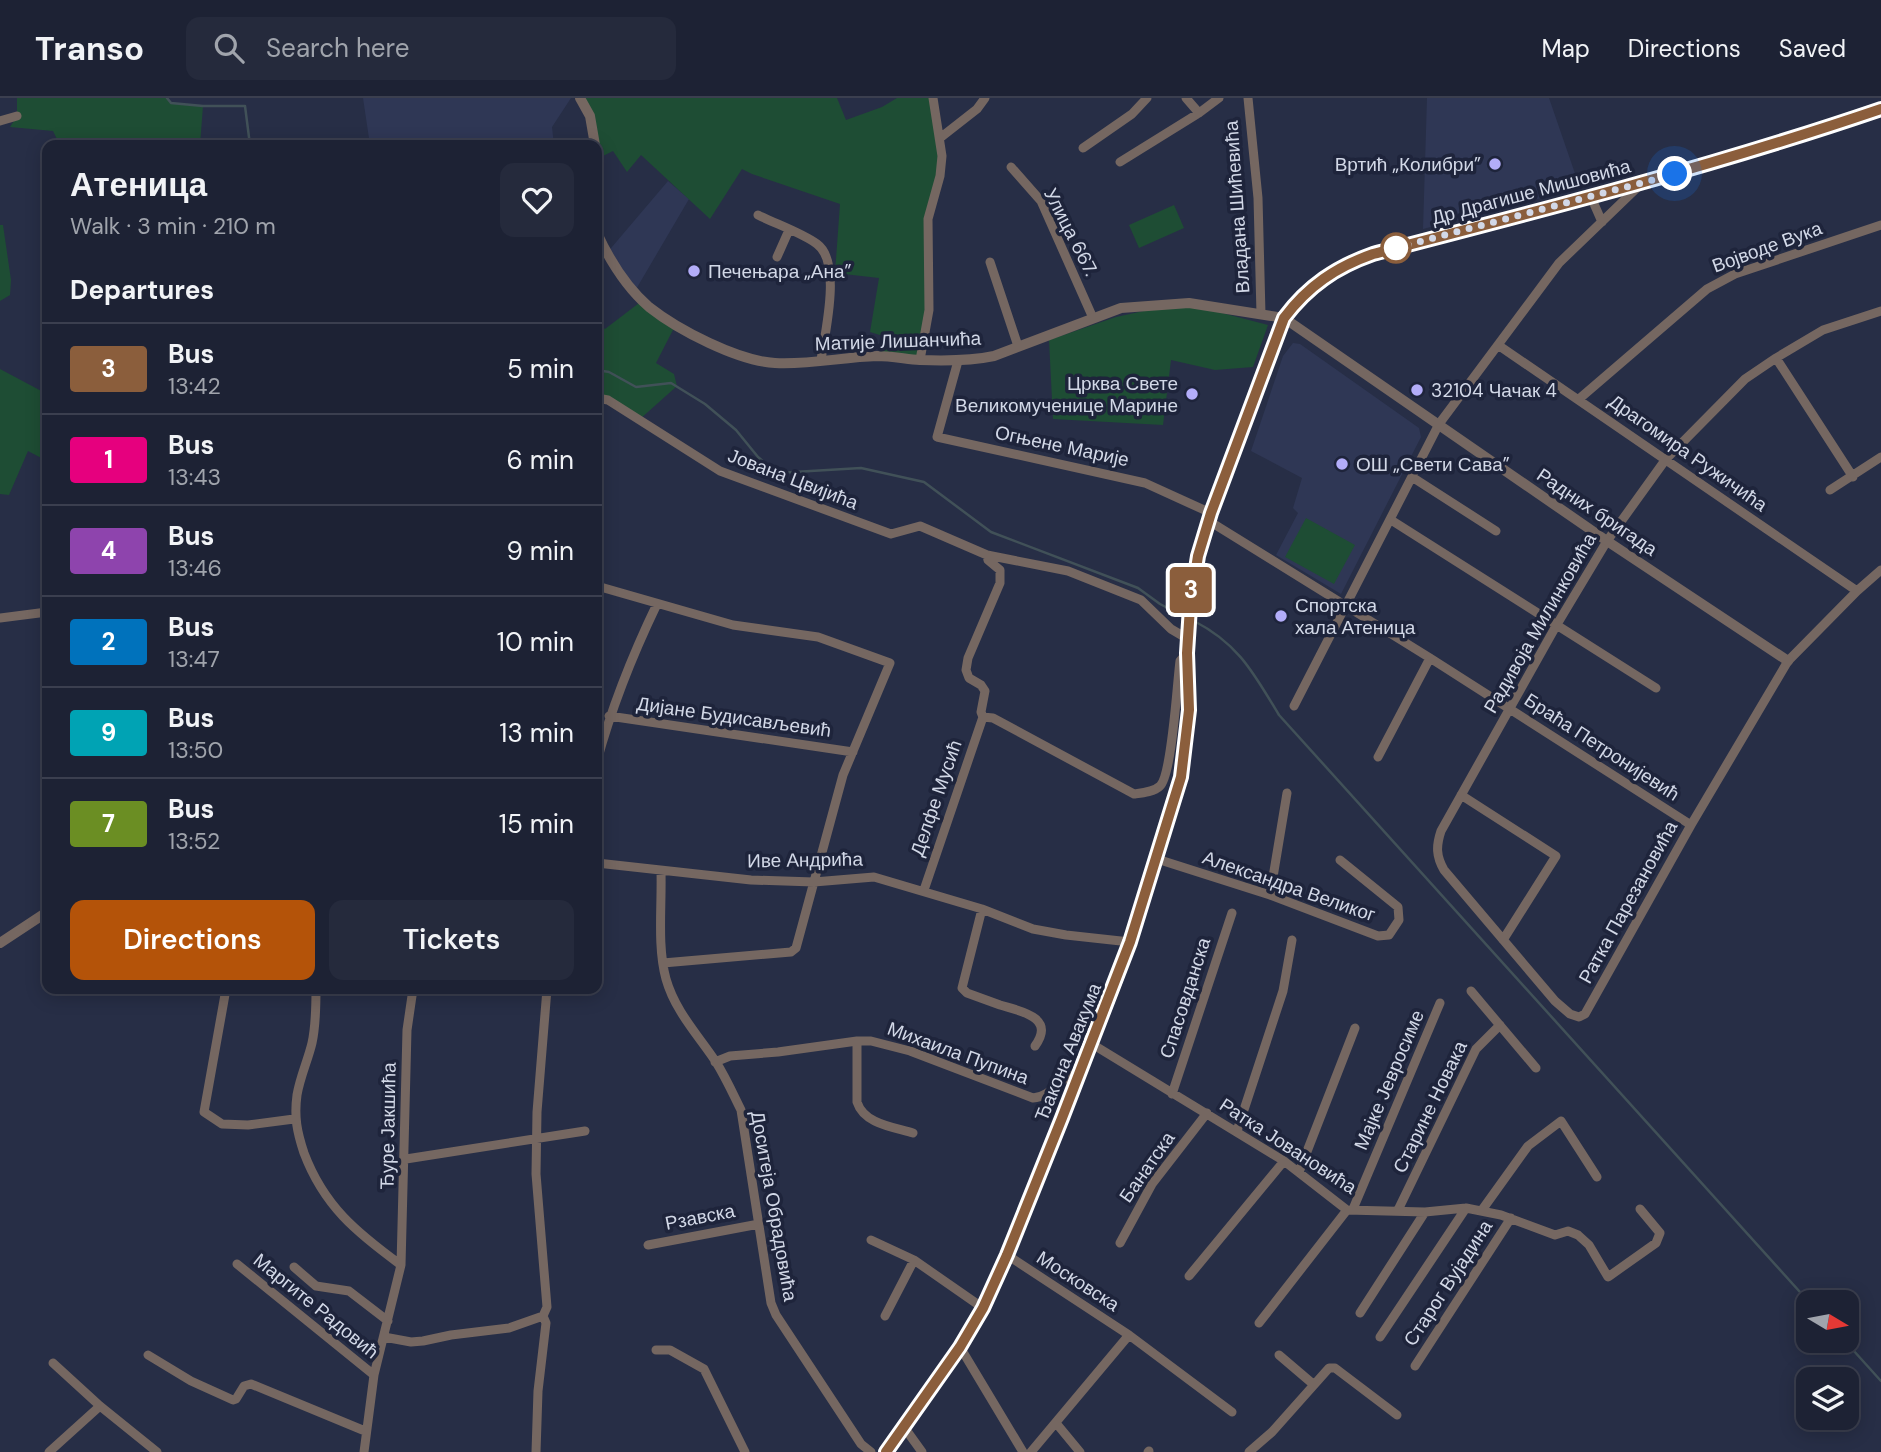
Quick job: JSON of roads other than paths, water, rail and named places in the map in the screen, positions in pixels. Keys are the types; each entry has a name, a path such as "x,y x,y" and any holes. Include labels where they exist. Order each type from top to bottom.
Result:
{"main road":[{"name":"Др Драгише Мишовића","path":"1188,636 1196,565 1210,517 1284,318 1318,282 1359,259 1775,145 1881,108"},
{"name":"Ђакона Авакума","path":"886,1452 960,1347 983,1308 1080,1074 1130,942 1181,777 1189,710 1188,636"}],"street":[{"path":"580,98 590,116 594,140"},
{"path":"920,360 929,310 928,219 940,176 940,138 933,98"},
{"path":"940,138 977,109 985,98"},
{"path":"1083,148 1132,114 1147,98"},
{"path":"1186,98 1199,113"},
{"path":"1120,162 1219,98"},
{"name":"Владана Шићевића","path":"1248,98 1258,198 1261,314"},
{"path":"0,121 18,116"},
{"name":"Улица 667.","path":"1011,167 1041,201 1093,318"},
{"path":"1294,706 1439,425 1559,263 1643,183"},
{"path":"1591,197 1602,222"},
{"path":"758,215 821,248 832,278 821,360"},
{"name":"Војводе Вука","path":"1579,399 1707,289 1735,274 1881,225"},
{"path":"777,257 789,230"},
{"name":"Матије Лишанчића","path":"602,245 621,275 648,306 676,324 720,346 758,360 789,363 880,356 958,361 994,356 1121,308 1179,303 1284,318"},
{"path":"990,262 1018,346"},
{"name":"Радивоја Милинковића","path":"1579,1017 1570,1014 1555,1001 1444,870 1438,860 1437,842 1556,626 1607,541 1666,459 1745,379 1824,330 1881,312"},
{"name":"Радних бригада","path":"1284,318 1607,541 1788,661"},
{"name":"Драгомира Ружичића","path":"1498,345 1857,591"},
{"path":"1776,358 1853,477"},
{"name":"Огњене Марије","path":"958,361 937,437 1145,483 1210,517"},
{"name":"Јована Цвијића","path":"602,399 608,400 720,471 891,534 920,526 987,555 1068,571 1141,600 1171,629 1188,636"},
{"path":"1830,490 1881,457"},
{"path":"1412,477 1496,531"},
{"name":"Браћа Петронијевић","path":"1210,517 1345,606 1691,825"},
{"path":"1391,520 1656,688"},
{"path":"987,555 988,561 1000,570 1000,583 968,658 966,670 969,678 981,684 985,691 981,712 983,717 993,718 1134,794 1158,789 1166,775 1180,661 1187,653"},
{"name":"Ратка Парезановића","path":"1579,1017 1585,1014 1691,825 1788,661 1881,569"},
{"path":"602,588 733,625 818,636 890,663 843,775 796,948 791,952 663,963"},
{"path":"602,742 609,716 632,657 657,604"},
{"path":"0,618 42,613"},
{"path":"1378,757 1430,658"},
{"name":"Дијане Будисављевић","path":"609,716 853,752"},
{"name":"Делфе Мусић","path":"924,891 983,717"},
{"path":"1270,895 1287,793"},
{"path":"1461,795 1556,856 1503,940"},
{"name":"Александра Великог","path":"1157,859 1270,895 1378,936 1389,934 1399,920 1398,907 1340,860"},
{"name":"Иве Андрића","path":"602,864 751,880 814,882 874,877 982,909 1033,929 1130,942"},
{"name":"Доситеја Обрадовића","path":"661,872 663,963 667,981 679,1011 715,1062 741,1110 771,1303 776,1315 861,1444 871,1452"},
{"path":"982,909 962,988 967,993 1032,1015 1041,1029 1041,1036 1035,1046"},
{"name":"Спасовданска","path":"1172,1094 1231,913"},
{"path":"0,943 42,915"},
{"path":"1237,1131 1283,991 1292,940"},
{"path":"1471,991 1536,1068"},
{"path":"225,994 204,1112 222,1124 248,1125 294,1119"},
{"path":"316,994 317,1011 312,1042 294,1119 310,1168 322,1193 368,1241 401,1265"},
{"name":"Ђуре Јакшића","path":"401,1265 407,1030 412,994"},
{"path":"384,1337 411,1342 423,1341 509,1328 543,1316 547,1307 536,1174 547,994"},
{"name":"Мајке Јевросиме","path":"1259,1323 1350,1209 1440,1003"},
{"name":"Старине Новака","path":"1398,1210 1476,1049 1500,1025"},
{"path":"1299,1172 1355,1028"},
{"name":"Михаила Пупина","path":"857,1041 857,1102 860,1111 870,1119 913,1133"},
{"name":"Михаила Пупина","path":"715,1062 730,1056 857,1041 878,1042 910,1051 1033,1098 1046,1095 1067,1076 1080,1074"},
{"name":"Ратка Јовановића","path":"1091,1044 1237,1131 1350,1209 1425,1212 1482,1210 1555,1235 1567,1231 1578,1235 1588,1245 1608,1277 1656,1243 1660,1237 1660,1233 1640,1209"},
{"name":"Банатска","path":"1120,1243 1152,1184 1207,1113"},
{"path":"1482,1210 1528,1146 1561,1121 1597,1177"},
{"path":"405,1159 585,1131"},
{"path":"1189,1276 1284,1161"},
{"path":"1380,1337 1466,1209"},
{"path":"1360,1313 1425,1212"},
{"name":"Старог Вујадина","path":"1415,1366 1511,1219"},
{"name":"Рзавска","path":"648,1245 759,1224"},
{"path":"871,1240 914,1261 983,1308"},
{"name":"Московска","path":"1007,1255 1129,1335 1232,1412"},
{"path":"885,1316 914,1261"},
{"name":"Маргите Радовић","path":"237,1264 374,1375"},
{"name":"Маргите Радовић","path":"364,1452 374,1375 401,1265"},
{"name":"Маргите Радовић","path":"294,1267 316,1286 349,1291 388,1321"},
{"path":"536,1452 538,1391 546,1323 543,1316"},
{"path":"1031,1452 1129,1335"},
{"path":"960,1347 1023,1452"},
{"path":"656,1350 670,1350 704,1369 745,1452"},
{"path":"148,1355 191,1381 233,1400 244,1386 251,1384 365,1432"},
{"path":"1279,1355 1314,1384"},
{"path":"53,1363 100,1406 157,1452"},
{"path":"1249,1452 1272,1432 1329,1368 1335,1368 1397,1415"},
{"path":"48,1452 100,1406"},
{"path":"1056,1423 1080,1452"},
{"path":"904,1427 922,1452"}],"waterway":[{"path":"167,98 171,103 245,106 249,140"},
{"path":"602,371 636,387 671,383 705,404 736,430 758,457 777,473 861,468 924,482 991,532 1138,588 1185,617"},
{"path":"1194,621 1223,640 1244,661 1279,715 1798,1290"},
{"path":"1856,1353 1881,1381"}],"place":[{"name":"Вртић „Колибри”","path":"1495,164"},
{"name":"Печењара „Ана”","path":"694,271"},
{"name":"32104 Чачак 4","path":"1417,390"},
{"name":"Црква Свете Великомученице Марине","path":"1192,394"},
{"name":"ОШ „Свети Сава”","path":"1342,464"},
{"name":"Спортска хала Атеница","path":"1281,616"}]}
